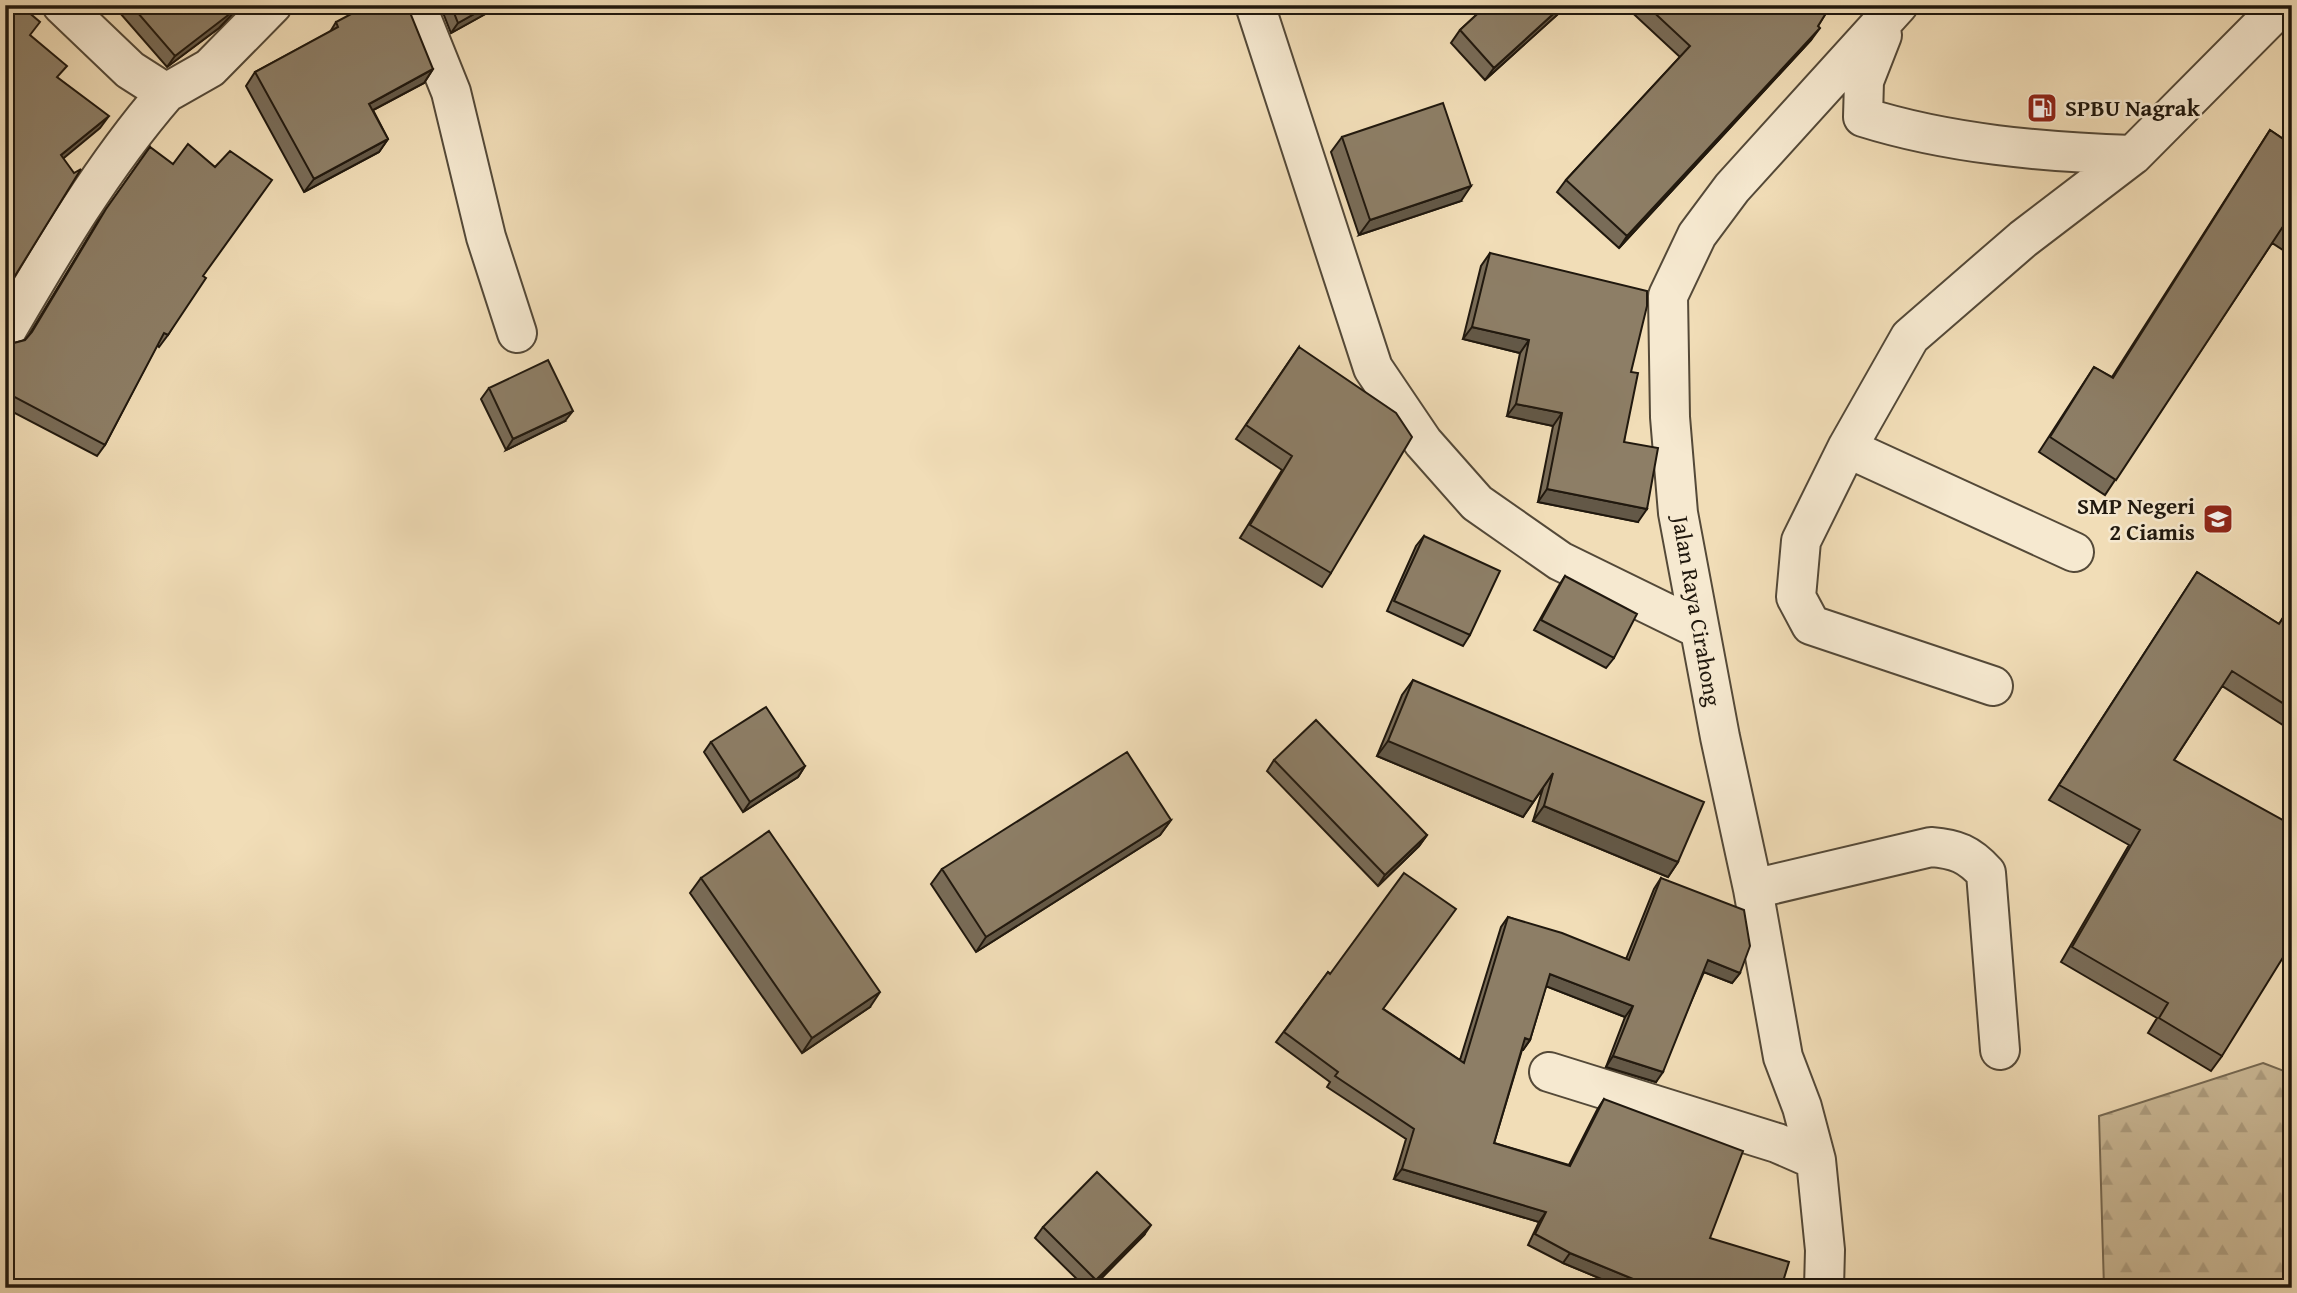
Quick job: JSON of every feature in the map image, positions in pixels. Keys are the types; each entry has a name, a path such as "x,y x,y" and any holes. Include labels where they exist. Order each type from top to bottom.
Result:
{"street":[{"path":"62,5 130,70 166,93"},
{"path":"5,333 96,181 127,138 166,93 210,68 272,5"},
{"path":"416,5 451,92 486,237 517,333"},
{"path":"1255,5 1373,368 1423,442 1477,503 1560,561 1699,629"},
{"name":"Jalan Raya Cirahong","path":"1824,1288 1825,1250 1816,1160 1802,1107 1783,1057 1754,889 1699,629 1678,513 1670,417 1668,296 1697,235 1732,188 1898,5"},
{"path":"1909,5 1895,11 1886,23 1864,81 1863,117 1895,127 2055,153 2133,155"},
{"path":"1993,686 1811,625 1796,597 1801,541 1847,448 1910,337 2023,239 2133,155 2282,5"},
{"path":"1847,448 2074,552"},
{"path":"1754,889 1931,847 1955,849 1972,857 1986,873 2000,1050"},
{"path":"1549,1072 1777,1143 1816,1160"}],"green space":[{"path":"2263,1063 2292,1074 2292,1288 2104,1288 2099,1116"}],"building":[{"path":"5,5 20,5 40,22 30,35 67,66 57,77 109,116 61,155 74,173 81,169 5,292"},
{"path":"131,5 238,5 175,56"},
{"path":"368,5 407,5 433,69 369,104 388,139 314,179 255,72 338,27 336,22"},
{"path":"451,5 490,5 458,23"},
{"path":"1487,5 1563,5 1494,68 1460,30"},
{"path":"1646,5 1831,5 1818,26 1820,28 1627,236 1566,180 1690,46"},
{"path":"1443,103 1471,186 1370,220 1342,137"},
{"path":"2270,130 2292,145 2292,235 2282,228 2116,480 2050,437 2094,367 2113,378"},
{"path":"188,144 215,167 230,151 272,180 203,276 206,278 168,335 164,333 105,445 5,392 5,341 14,343 25,340 32,332 106,209 150,147 173,164"},
{"path":"1490,253 1647,291 1647,306 1631,372 1638,373 1624,442 1658,448 1647,509 1547,489 1562,413 1516,404 1529,340 1472,327"},
{"path":"1299,347 1396,413 1412,437 1331,573 1250,525 1292,456 1246,425"},
{"path":"548,360 573,411 513,439 489,388"},
{"path":"1424,536 1500,571 1470,635 1394,601"},
{"path":"2197,572 2279,624 2292,605 2292,709 2232,671 2174,760 2292,825 2292,943 2222,1056 2159,1018 2168,1003 2072,947 2140,830 2059,785"},
{"path":"1565,576 1637,614 1614,658 1541,620"},
{"path":"1413,680 1704,802 1678,862 1544,806 1553,773 1533,802 1388,741"},
{"path":"766,707 805,766 750,802 711,742"},
{"path":"1316,720 1427,835 1385,875 1274,760"},
{"path":"1127,752 1171,820 986,937 942,869"},
{"path":"769,831 880,992 812,1038 701,878"},
{"path":"1404,873 1456,909 1383,1009 1464,1063 1508,917 1562,933 1629,960 1661,878 1744,910 1750,946 1740,973 1708,960 1663,1072 1613,1056 1633,1006 1550,974 1530,1040 1525,1038 1494,1143 1570,1166 1604,1099 1743,1151 1710,1238 1789,1262 1781,1288 1698,1288 1691,1285 1690,1288 1655,1288 1570,1253 1535,1234 1546,1212 1402,1169 1414,1129 1335,1076 1338,1072 1284,1032"},
{"path":"1097,1172 1151,1225 1096,1280 1043,1227"}],"place":[{"name":"SPBU Nagrak","path":"2042,108"},
{"name":"SMP Negeri 2 Ciamis","path":"2218,519"}]}
